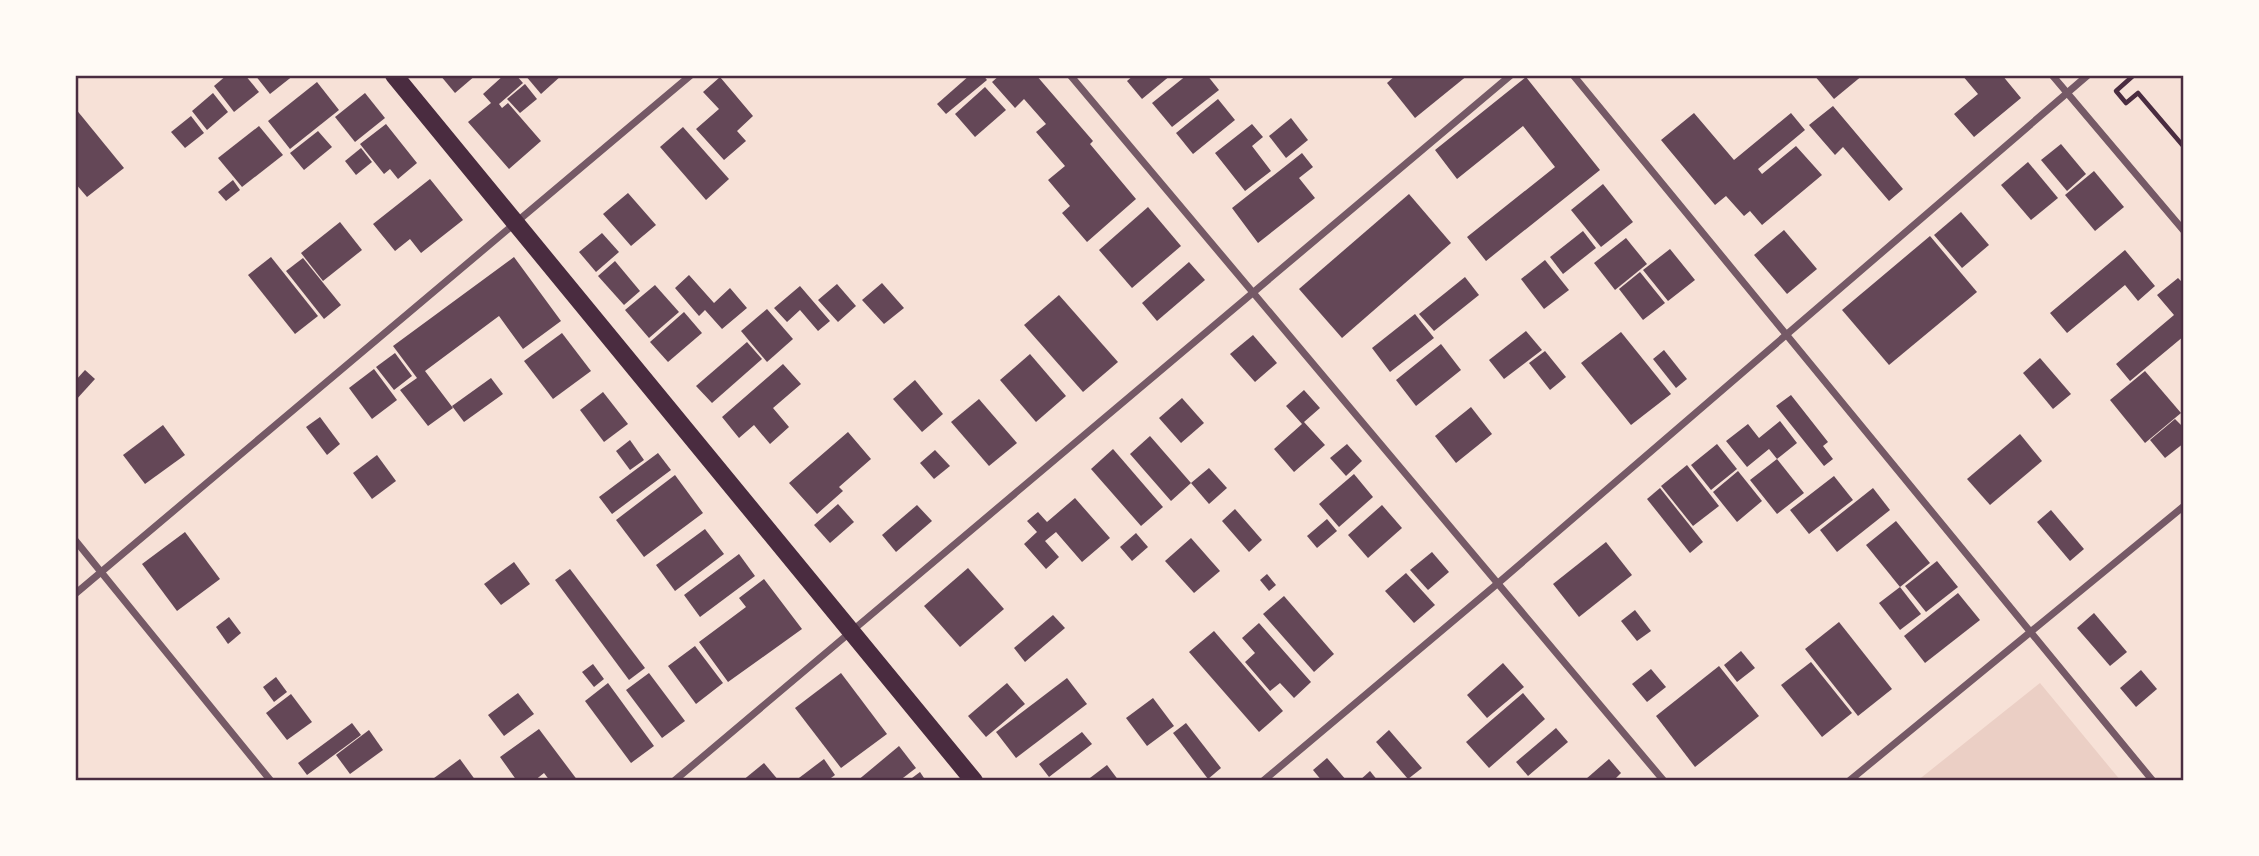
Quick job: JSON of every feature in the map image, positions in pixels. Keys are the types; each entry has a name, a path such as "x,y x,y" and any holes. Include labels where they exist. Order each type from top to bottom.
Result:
{"main road":[{"path":"394,75 514,225 974,781"}],"street":[{"path":"75,594 691,75"},
{"path":"1070,75 1664,781"},
{"path":"674,781 1511,75"},
{"path":"1573,75 2153,781"},
{"path":"2052,75 2184,231"},
{"path":"1263,781 1497,584 2088,75"},
{"path":"1849,781 2184,506"},
{"path":"75,540 271,781"}],"path":[{"path":"2134,75 2116,90 2126,103 2138,93 2184,147"}],"shaded area":[{"path":"2040,683 2121,781 1917,781"}],"building":[{"path":"227,75 245,75 259,92 234,112 214,86"},
{"path":"255,75 294,75 270,94"},
{"path":"440,75 476,75 455,93"},
{"path":"504,75 516,75 523,83 499,104 502,108 508,103 541,141 509,169 468,122 491,103 483,94"},
{"path":"525,75 562,75 541,94"},
{"path":"970,75 983,75 987,80 946,114 937,104"},
{"path":"1000,75 1036,75 1093,141 1090,144 1136,199 1087,242 1062,213 1070,206 1048,180 1065,166 1036,132 1046,124 1024,99 1015,108 992,82"},
{"path":"1134,75 1171,75 1142,99 1127,81"},
{"path":"1187,75 1207,75 1219,90 1172,127 1152,103"},
{"path":"1396,75 1468,75 1415,118 1387,83"},
{"path":"1814,75 1863,75 1834,99"},
{"path":"1962,75 2002,75 2021,98 1974,137 1954,114 1978,94"},
{"path":"720,77 753,116 737,131 746,141 724,160 696,129 719,109 703,92"},
{"path":"1526,77 1600,170 1486,261 1467,237 1555,167 1523,126 1457,179 1435,150"},
{"path":"317,82 339,110 290,149 268,121"},
{"path":"525,84 537,99 520,113 507,99"},
{"path":"985,87 1006,110 975,137 955,114"},
{"path":"213,93 228,112 207,130 192,111"},
{"path":"365,93 385,118 355,142 335,117"},
{"path":"1218,99 1235,120 1193,154 1176,133"},
{"path":"1833,106 1903,189 1889,201 1843,147 1835,155 1809,125"},
{"path":"75,108 124,168 87,197 75,183"},
{"path":"1694,113 1734,160 1791,113 1805,130 1758,169 1762,174 1796,146 1822,175 1762,225 1750,211 1744,216 1726,196 1715,205 1661,140"},
{"path":"191,116 204,133 185,148 171,132"},
{"path":"1291,118 1308,140 1286,158 1269,136"},
{"path":"386,124 417,163 398,179 390,169 384,174 360,144"},
{"path":"1252,124 1263,137 1252,146 1271,171 1245,191 1215,153"},
{"path":"259,126 283,155 242,187 218,158"},
{"path":"683,127 729,179 706,200 660,147"},
{"path":"318,131 332,147 304,170 290,153"},
{"path":"2061,144 2086,174 2067,191 2041,160"},
{"path":"361,148 372,162 356,175 345,161"},
{"path":"1302,153 1313,167 1299,178 1315,198 1258,243 1232,208"},
{"path":"2028,162 2058,198 2031,220 2001,185"},
{"path":"2094,171 2124,207 2095,231 2065,195"},
{"path":"430,179 463,220 421,253 410,239 395,251 373,224"},
{"path":"233,180 240,190 226,201 218,192"},
{"path":"1603,184 1633,222 1601,247 1571,210"},
{"path":"628,193 656,225 631,246 603,214"},
{"path":"1409,194 1451,243 1342,338 1299,289"},
{"path":"1148,207 1181,246 1132,288 1099,250"},
{"path":"1961,212 1989,245 1962,268 1934,235"},
{"path":"340,222 362,250 323,281 301,253"},
{"path":"1784,230 1817,269 1787,294 1754,255"},
{"path":"1583,231 1596,248 1563,274 1550,257"},
{"path":"602,233 619,252 596,272 579,252"},
{"path":"1930,236 1977,292 1889,365 1842,310"},
{"path":"1626,238 1647,264 1615,290 1594,263"},
{"path":"1670,249 1695,280 1668,301 1643,270"},
{"path":"2125,250 2155,286 2138,301 2125,285 2067,333 2050,313"},
{"path":"271,257 318,316 295,334 248,275"},
{"path":"514,257 561,321 523,349 499,316 425,371 453,408 428,426 400,390 417,378 393,346"},
{"path":"303,258 341,305 324,319 286,271"},
{"path":"1545,260 1569,290 1544,309 1521,279"},
{"path":"615,261 640,291 624,305 598,276"},
{"path":"1189,262 1205,280 1157,321 1142,303"},
{"path":"1640,272 1665,303 1643,320 1619,289"},
{"path":"689,275 714,303 730,288 747,308 722,329 705,310 699,316 675,288"},
{"path":"1465,277 1479,295 1434,331 1419,314"},
{"path":"2178,278 2184,284 2184,336 2130,381 2116,364 2174,315 2157,295"},
{"path":"882,283 904,308 884,324 862,300"},
{"path":"837,284 856,306 838,322 818,300"},
{"path":"655,285 679,312 649,338 625,310"},
{"path":"800,286 830,321 818,331 800,310 787,322 774,308"},
{"path":"1059,295 1118,362 1083,392 1024,325"},
{"path":"767,309 793,339 767,362 741,331"},
{"path":"684,312 702,333 668,362 650,342"},
{"path":"1415,314 1434,338 1390,372 1372,348"},
{"path":"1526,331 1542,350 1504,379 1489,360"},
{"path":"1621,332 1671,394 1631,425 1581,363"},
{"path":"562,333 591,371 553,399 524,361"},
{"path":"1253,335 1277,363 1255,382 1230,354"},
{"path":"747,342 762,359 712,403 696,386"},
{"path":"1441,344 1461,370 1416,406 1396,380"},
{"path":"1664,350 1687,379 1676,388 1653,359"},
{"path":"1545,351 1566,377 1550,390 1529,363"},
{"path":"395,353 412,376 394,390 376,367"},
{"path":"1030,354 1066,396 1036,422 1000,380"},
{"path":"2040,358 2071,394 2053,409 2023,373"},
{"path":"783,364 801,384 773,408 789,427 770,444 754,425 739,438 722,417"},
{"path":"374,369 397,400 372,419 349,388"},
{"path":"85,370 95,379 75,401 75,381"},
{"path":"2145,371 2181,413 2145,443 2110,400"},
{"path":"491,378 503,394 464,422 452,406"},
{"path":"915,380 943,414 922,432 893,399"},
{"path":"1304,390 1320,408 1304,422 1325,445 1294,472 1274,449 1302,424 1286,406"},
{"path":"603,392 628,424 604,442 580,410"},
{"path":"1791,395 1828,442 1823,446 1833,459 1824,466 1776,406"},
{"path":"1182,398 1204,423 1181,443 1159,418"},
{"path":"979,399 1017,443 989,466 951,422"},
{"path":"1471,407 1492,434 1456,463 1435,436"},
{"path":"320,417 340,444 327,455 306,427"},
{"path":"2175,419 2184,428 2184,443 2165,458 2150,440"},
{"path":"1780,421 1797,443 1777,459 1769,449 1747,467 1726,441 1748,424 1759,438"},
{"path":"163,425 185,455 145,484 123,455"},
{"path":"848,432 871,459 839,487 843,491 817,514 789,483"},
{"path":"2020,434 2042,461 1990,505 1967,479"},
{"path":"1150,436 1191,483 1171,501 1130,454"},
{"path":"630,440 644,460 630,470 616,451"},
{"path":"1347,444 1362,461 1346,476 1330,458"},
{"path":"1717,444 1737,469 1711,490 1691,465"},
{"path":"1113,449 1163,507 1141,526 1091,469"},
{"path":"935,450 950,466 934,479 920,463"},
{"path":"658,453 671,470 612,514 599,497"},
{"path":"377,455 396,481 372,499 353,473"},
{"path":"1777,459 1804,493 1777,514 1750,480"},
{"path":"1687,465 1719,506 1693,526 1661,486"},
{"path":"1209,468 1227,488 1209,504 1191,483"},
{"path":"1738,471 1762,501 1737,522 1713,492"},
{"path":"1354,474 1373,497 1339,527 1319,504"},
{"path":"675,475 703,513 644,557 616,520"},
{"path":"1834,476 1853,500 1809,534 1790,510"},
{"path":"1660,488 1703,542 1690,553 1647,499"},
{"path":"1873,488 1890,510 1837,552 1820,530"},
{"path":"1075,498 1110,538 1082,562 1056,532 1045,541 1059,557 1046,569 1024,544 1037,532 1027,521 1038,512 1047,522"},
{"path":"838,504 854,522 830,543 814,525"},
{"path":"917,505 932,521 896,552 882,535"},
{"path":"1382,505 1402,528 1368,558 1348,535"},
{"path":"1235,509 1262,540 1249,552 1222,521"},
{"path":"2051,510 2084,549 2070,561 2037,522"},
{"path":"1327,519 1337,531 1317,548 1307,536"},
{"path":"1896,521 1930,563 1900,587 1866,545"},
{"path":"705,529 724,554 675,591 656,565"},
{"path":"185,532 220,579 177,611 142,564"},
{"path":"1136,533 1148,547 1132,561 1120,547"},
{"path":"1191,538 1220,571 1194,593 1165,561"},
{"path":"1606,542 1632,575 1579,617 1553,584"},
{"path":"1432,552 1449,572 1428,590 1410,570"},
{"path":"739,554 755,576 700,617 684,595"},
{"path":"1937,561 1958,587 1926,612 1905,586"},
{"path":"514,562 530,584 501,605 484,584"},
{"path":"968,568 1004,609 960,647 924,606"},
{"path":"570,569 645,668 629,680 555,580"},
{"path":"1406,573 1435,605 1414,623 1385,591"},
{"path":"1267,574 1276,585 1269,591 1260,580"},
{"path":"764,579 802,629 728,682 699,642 746,607 739,598"},
{"path":"1900,587 1921,614 1900,630 1879,603"},
{"path":"1958,593 1980,620 1925,663 1904,636"},
{"path":"1284,596 1334,654 1314,672 1263,614"},
{"path":"1635,610 1651,631 1637,641 1621,621"},
{"path":"2094,613 2127,652 2110,666 2077,628"},
{"path":"1053,615 1065,628 1025,662 1014,648"},
{"path":"229,617 241,633 228,644 216,627"},
{"path":"1839,622 1892,689 1858,716 1805,649"},
{"path":"1259,623 1311,682 1294,698 1280,683 1270,691 1245,662 1255,653 1242,638"},
{"path":"1214,631 1283,711 1259,732 1189,652"},
{"path":"695,646 723,683 696,704 668,666"},
{"path":"1741,651 1755,668 1737,682 1724,665"},
{"path":"1811,662 1852,713 1822,737 1781,685"},
{"path":"1503,663 1524,687 1487,718 1467,695"},
{"path":"593,664 604,679 594,687 582,672"},
{"path":"1719,666 1759,716 1695,767 1656,716"},
{"path":"1651,669 1666,687 1647,702 1632,684"},
{"path":"2141,670 2157,689 2136,707 2120,688"},
{"path":"649,673 685,721 662,738 626,690"},
{"path":"841,673 887,734 841,768 795,708"},
{"path":"276,677 287,692 274,702 263,687"},
{"path":"1067,678 1087,704 1016,758 996,732"},
{"path":"608,683 654,746 631,763 585,701"},
{"path":"1007,683 1025,704 986,737 968,716"},
{"path":"518,693 534,714 504,736 488,715"},
{"path":"1523,693 1545,719 1489,768 1466,742"},
{"path":"291,694 312,722 287,740 266,713"},
{"path":"1153,698 1174,726 1147,746 1126,718"},
{"path":"352,723 361,735 307,775 298,763"},
{"path":"1186,723 1221,768 1208,779 1173,733"},
{"path":"1556,728 1568,742 1528,776 1516,762"},
{"path":"539,729 578,781 550,781 544,773 534,781 517,781 500,757"},
{"path":"369,730 383,750 350,774 336,755"},
{"path":"1389,730 1422,768 1408,779 1376,742"},
{"path":"1082,732 1092,744 1049,777 1039,764"},
{"path":"899,746 916,768 899,781 857,781"},
{"path":"1327,758 1347,781 1322,781 1313,770"},
{"path":"460,759 476,781 430,781"},
{"path":"824,759 835,775 827,781 795,781"},
{"path":"1609,759 1621,773 1613,781 1587,781 1586,779"},
{"path":"764,763 779,781 742,781"},
{"path":"1107,765 1119,781 1086,781"},
{"path":"1370,771 1378,781 1359,781"},
{"path":"920,772 926,781 908,781"}]}
